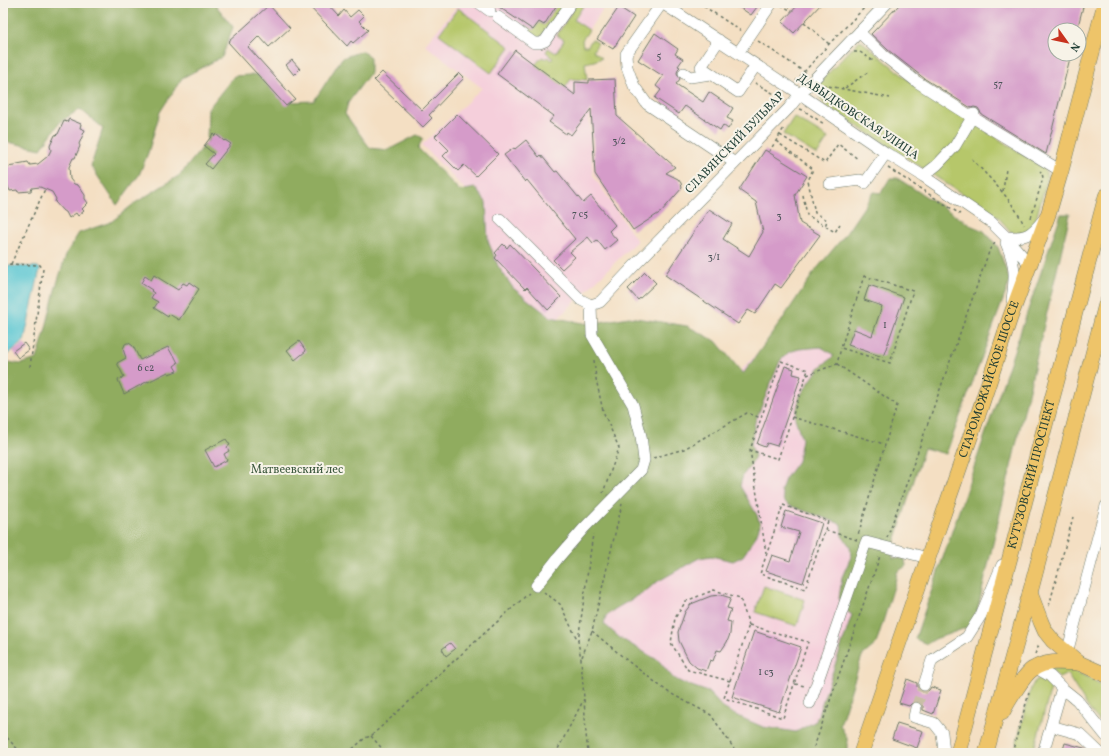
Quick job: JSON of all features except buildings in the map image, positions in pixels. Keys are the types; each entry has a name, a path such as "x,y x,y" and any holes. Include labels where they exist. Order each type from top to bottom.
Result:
{"main road":[{"name":"СТАРОМОЖАЙСКОЕ ШОССЕ","path":"861,753 1010,318 1049,212 1105,3"},
{"name":"КУТУЗОВСКИЙ ПРОСПЕКТ","path":"958,753 1106,196"},
{"path":"986,753 1106,304"},
{"path":"1030,593 1045,631 1053,641 1079,663 1106,675"},
{"path":"993,727 1021,683 1032,669 1049,663 1079,663"}],"street":[{"path":"479,3 534,42 540,44 545,41 571,3"},
{"path":"620,57 655,3"},
{"path":"662,3 626,54 628,67 634,86 647,104 735,163"},
{"name":"ДАВЫДКОВСКАЯ УЛИЦА","path":"662,3 991,222 1001,236 1030,265"},
{"path":"738,53 772,3"},
{"name":"СЛАВЯНСКИЙ БУЛЬВАР","path":"591,305 600,302 781,117 800,94 887,3"},
{"path":"859,32 883,55 917,82 1061,171"},
{"path":"719,40 702,68 738,92 756,65"},
{"path":"684,73 690,77 711,74"},
{"path":"923,176 937,165 955,146 973,116"},
{"path":"830,184 860,180 866,183 886,153"},
{"path":"1001,236 1022,237 1032,233 1049,212"},
{"path":"500,219 581,300 591,305 592,335 633,405 641,436 644,460 641,470 595,516 558,558 536,586"},
{"path":"1001,236 1011,255 1015,274 1010,318"},
{"path":"1067,653 1106,506"},
{"path":"924,685 932,660 967,636 982,615 1018,528"},
{"path":"810,703 861,541 928,558"},
{"path":"1036,668 1050,676 1077,700 1106,736"},
{"path":"1043,753 1062,688"},
{"path":"916,708 914,716 934,723 942,733 944,753"},
{"path":"1051,726 1080,734 1100,753"}],"path":[{"path":"699,3 808,74"},
{"path":"778,3 792,11"},
{"path":"790,88 829,44 869,3"},
{"path":"804,22 829,44"},
{"path":"850,55 854,52 860,52 879,65"},
{"path":"844,89 868,72"},
{"path":"821,85 826,80"},
{"path":"821,85 890,98"},
{"path":"821,85 822,93 826,100"},
{"path":"769,152 788,123 781,117"},
{"path":"780,135 825,163 838,144 858,159"},
{"path":"776,141 813,169 808,181 816,213 827,220 825,227"},
{"path":"972,160 1003,192 1019,214 1026,230"},
{"path":"1031,220 1043,178 1042,173 1038,168"},
{"path":"1003,192 1006,170"},
{"path":"11,264 45,189"},
{"path":"803,195 808,215 835,232 840,224"},
{"path":"812,753 990,249 1001,236"},
{"path":"3,264 40,265 43,269 30,367"},
{"path":"837,364 841,348 864,276 913,291 890,364 841,348"},
{"path":"594,357 596,379 603,411 620,448 603,496"},
{"path":"750,450 778,459 808,370 781,361 750,450 766,554"},
{"path":"806,375 837,364"},
{"path":"825,530 861,541 885,445 897,405 837,364"},
{"path":"644,460 684,449 747,413 761,418"},
{"path":"792,417 885,445"},
{"path":"581,659 592,631 626,485"},
{"path":"783,505 828,521 825,530 805,589 760,574 783,505"},
{"path":"578,641 595,516"},
{"path":"348,753 364,738 371,736 536,586 560,604 578,641 581,659 588,753"},
{"path":"730,681 688,670 671,643 675,618 686,601 714,590 740,598 749,625 730,681 724,698 783,718 808,642 749,625"},
{"path":"592,631 668,692 711,715 737,753"},
{"path":"554,753 558,749 584,698"},
{"path":"3,733 21,753"},
{"path":"371,736 386,753"}],"shaded area":[{"path":"452,3 607,3 582,40 587,80 593,175 637,241 547,329 479,258 480,205 422,145 482,88 425,45 456,7"},
{"path":"988,244 816,731 745,753 599,631 703,408 853,258"}],"green space":[{"path":"3,3 214,3 233,27 222,57 182,78 160,112 148,153 139,175 117,205 91,166 103,128 80,109 60,122 41,149 3,141"},
{"path":"558,3 566,3 540,38 533,38 523,31 527,25 533,30 539,22 544,25"},
{"path":"577,3 585,3 574,20 589,30 582,40 583,46 588,46 592,39 598,43 593,51 602,58 585,63 587,80 571,79 565,88 535,65 542,57 546,59 548,57 552,60 553,58 546,52 548,48 556,53 564,40 557,35"},
{"path":"458,8 510,47 491,73 439,34"},
{"path":"860,40 912,83 1042,167 1046,172 1047,180 1033,229 1020,234 1011,232 998,217 825,105 818,92 819,83"},
{"name":"Матвеевский лес","path":"362,51 370,57 370,73 348,103 345,114 370,148 388,150 417,135 423,138 418,148 460,191 475,188 486,202 488,241 498,266 513,288 550,317 589,324 629,317 687,326 716,341 743,374 815,271 845,235 874,192 881,193 890,178 897,178 972,226 984,231 998,247 1010,281 946,454 924,448 892,551 893,558 905,559 906,566 897,572 876,644 862,656 840,725 847,738 847,753 3,753 3,361 20,364 37,359 55,290 67,252 79,233 111,222 135,203 180,175 207,142 208,109 234,76 263,74 287,102 314,101 342,58","holes":["821,347 834,356 819,368 800,396 795,418 802,439 798,461 785,479 781,490 784,501 788,505 841,524 842,536 850,546 851,557 842,577 839,599 844,609 852,615 816,721 796,732 763,727 733,714 723,708 708,692 673,678 659,661 620,638 604,624 606,616 615,609 646,591 655,583 699,558 711,556 733,561 743,556 756,536 760,525 757,515 740,486 743,475 755,456 751,445 755,422 780,361 789,352 799,349"]},
{"path":"794,117 828,138 817,155 783,134"},
{"path":"1061,214 1070,214 974,625 935,639 927,644 915,639"},
{"path":"764,586 805,600 797,626 755,612"},
{"path":"1049,668 1067,668 1090,678 1106,688 1106,729 1089,709 1067,674 1059,678"},
{"path":"1038,679 1042,680 1051,688 1033,753 1014,753 1031,688 1034,682"}],"water":[{"path":"3,266 38,267 40,269 24,341 8,354 3,355"}],"tunnel":[{"path":"916,708 924,685"}]}
